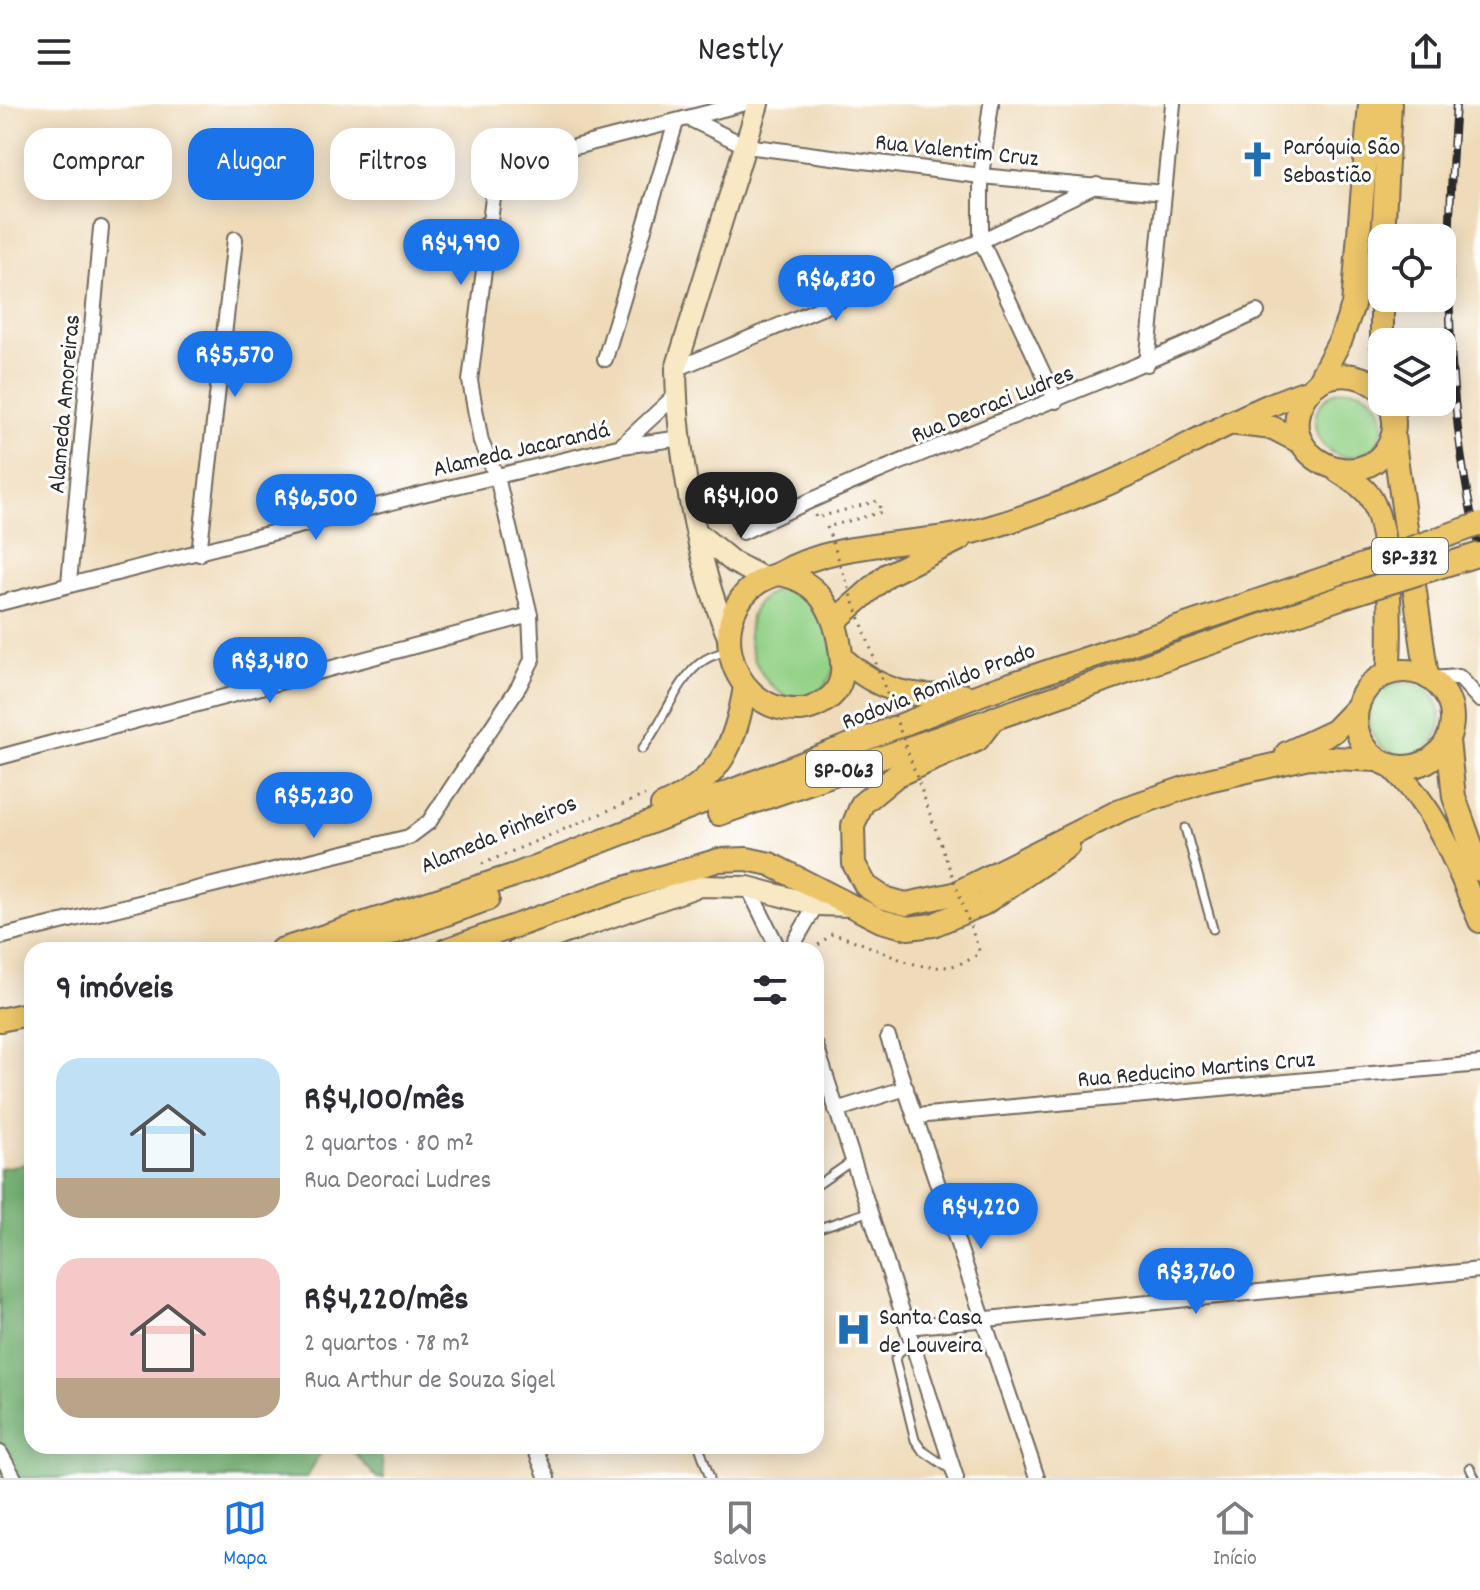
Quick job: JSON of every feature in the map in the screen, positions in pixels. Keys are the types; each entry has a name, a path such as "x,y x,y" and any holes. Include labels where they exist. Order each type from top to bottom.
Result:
{"main road":[{"path":"699,534 733,562 771,576 809,584 826,602 836,620 842,658 843,674 837,691 808,710 773,707 758,700 745,687 705,574 676,395 676,369 758,104"},
{"path":"1302,443 1297,415 1341,339 1353,305 1370,104"},
{"path":"1384,224 1390,104"},
{"path":"836,620 887,575 975,531 1102,487 1227,423 1334,376 1353,374 1368,379"},
{"name":"SP-332","path":"1394,416 1393,436 1429,678 1444,691 1451,707 1452,724 1448,740 1454,797 1480,870"},
{"path":"1227,423 1273,428 1302,443"},
{"path":"1338,471 1356,471 1372,464 1385,452 1393,436"},
{"name":"SP-332","path":"1302,443 1316,462 1357,483 1376,507 1390,598 1388,674"},
{"name":"Rodovia Romildo Prado","path":"290,942 512,876 984,693 1480,524"},
{"path":"729,643 737,603 771,576 814,558 871,546 975,531"},
{"name":"Rodovia Romildo Prado","path":"368,942 745,803 1346,596 1480,554"},
{"path":"842,658 873,684 902,693 940,696 984,693"},
{"path":"1261,767 1334,731 1358,706 1364,692 1388,674 1401,671 1429,678"},
{"path":"512,876 679,798 702,783 733,743 745,687"},
{"path":"1358,706 1359,736 1417,791 1443,830 1480,921"},
{"path":"995,717 977,740 897,775 862,804 853,826 852,844 854,864 866,886 884,898 906,904 928,902 975,885 1142,802 1261,767 1309,757 1384,762 1407,767 1424,763 1438,754 1448,740"},
{"path":"469,942 618,890 719,860 747,859 770,864 881,921 908,928 945,921 983,904 1045,865 1098,822"},
{"path":"540,942 699,886 748,887 816,905 851,906"},
{"path":"0,1020 24,1015"},
{"path":"0,1031 24,1026"}],"street":[{"path":"0,937 409,837 429,822 519,686 532,660 530,615 497,477 481,442 470,381 495,182 507,166 742,104"},
{"path":"991,104 981,176 981,241 1056,401"},
{"path":"1147,364 1173,104"},
{"path":"683,121 746,146"},
{"path":"605,359 683,121"},
{"name":"Rua Valentim Cruz","path":"746,146 981,176 1099,184 1164,193"},
{"path":"676,369 981,241 1099,184"},
{"name":"Alameda Amoreiras","path":"69,583 101,228"},
{"path":"199,554 235,239"},
{"name":"Rua Deoraci Ludres","path":"743,532 807,501 1147,364 1257,312"},
{"path":"622,446 676,395"},
{"name":"Alameda Jacarandá","path":"0,603 69,583 199,554 622,446 682,438"},
{"path":"0,757 530,615"},
{"path":"1429,678 1459,677 1480,700"},
{"path":"748,887 775,942"},
{"path":"795,942 816,905"},
{"path":"888,1037 1037,1478"},
{"name":"Rua Reducino Martins Cruz","path":"916,1116 1480,1064"},
{"path":"824,1073 955,1475"},
{"path":"836,1110 906,1088"},
{"path":"909,1333 983,1318 1480,1270"},
{"path":"0,1453 14,1478"},
{"path":"537,1454 547,1478"}],"lane":[{"path":"418,263 491,216"},
{"path":"642,749 659,727 690,674 702,661 729,643"},
{"path":"1185,828 1213,929"},
{"path":"824,1180 852,1161"},
{"path":"824,1226 868,1212"},
{"path":"909,1333 895,1359 909,1426 922,1450 955,1475"},
{"path":"702,1454 710,1478"},
{"path":"1470,1468 1475,1478"}],"path":[{"path":"816,518 877,501 882,512 827,527 980,953 953,969 927,968 851,938 832,934 822,942"},
{"name":"Alameda Pinheiros","path":"471,868 650,793"}],"green space":[{"path":"1342,390 1356,390 1368,395 1368,416 1382,416 1382,430 1377,442 1368,451 1356,456 1342,456 1330,451 1321,442 1316,430 1316,416 1321,404 1330,395"},
{"path":"782,588 805,593 826,620 835,666 818,692 799,699 779,692 762,674 751,651 749,626 758,603"},
{"path":"1412,683 1431,693 1439,705 1439,733 1431,745 1419,753 1398,755 1379,745 1371,733 1369,712 1379,693 1391,685"},
{"path":"24,1164 24,1454 320,1454 306,1478 0,1478 0,1168"},
{"path":"355,1454 381,1454 384,1478 377,1478"}],"railway":[{"path":"1456,104 1450,217 1450,330 1460,442 1480,553"}],"place":[{"name":"Paróquia São Sebastião","path":"1257,160"},
{"name":"Santa Casa de Louveira","path":"853,1330"}]}
